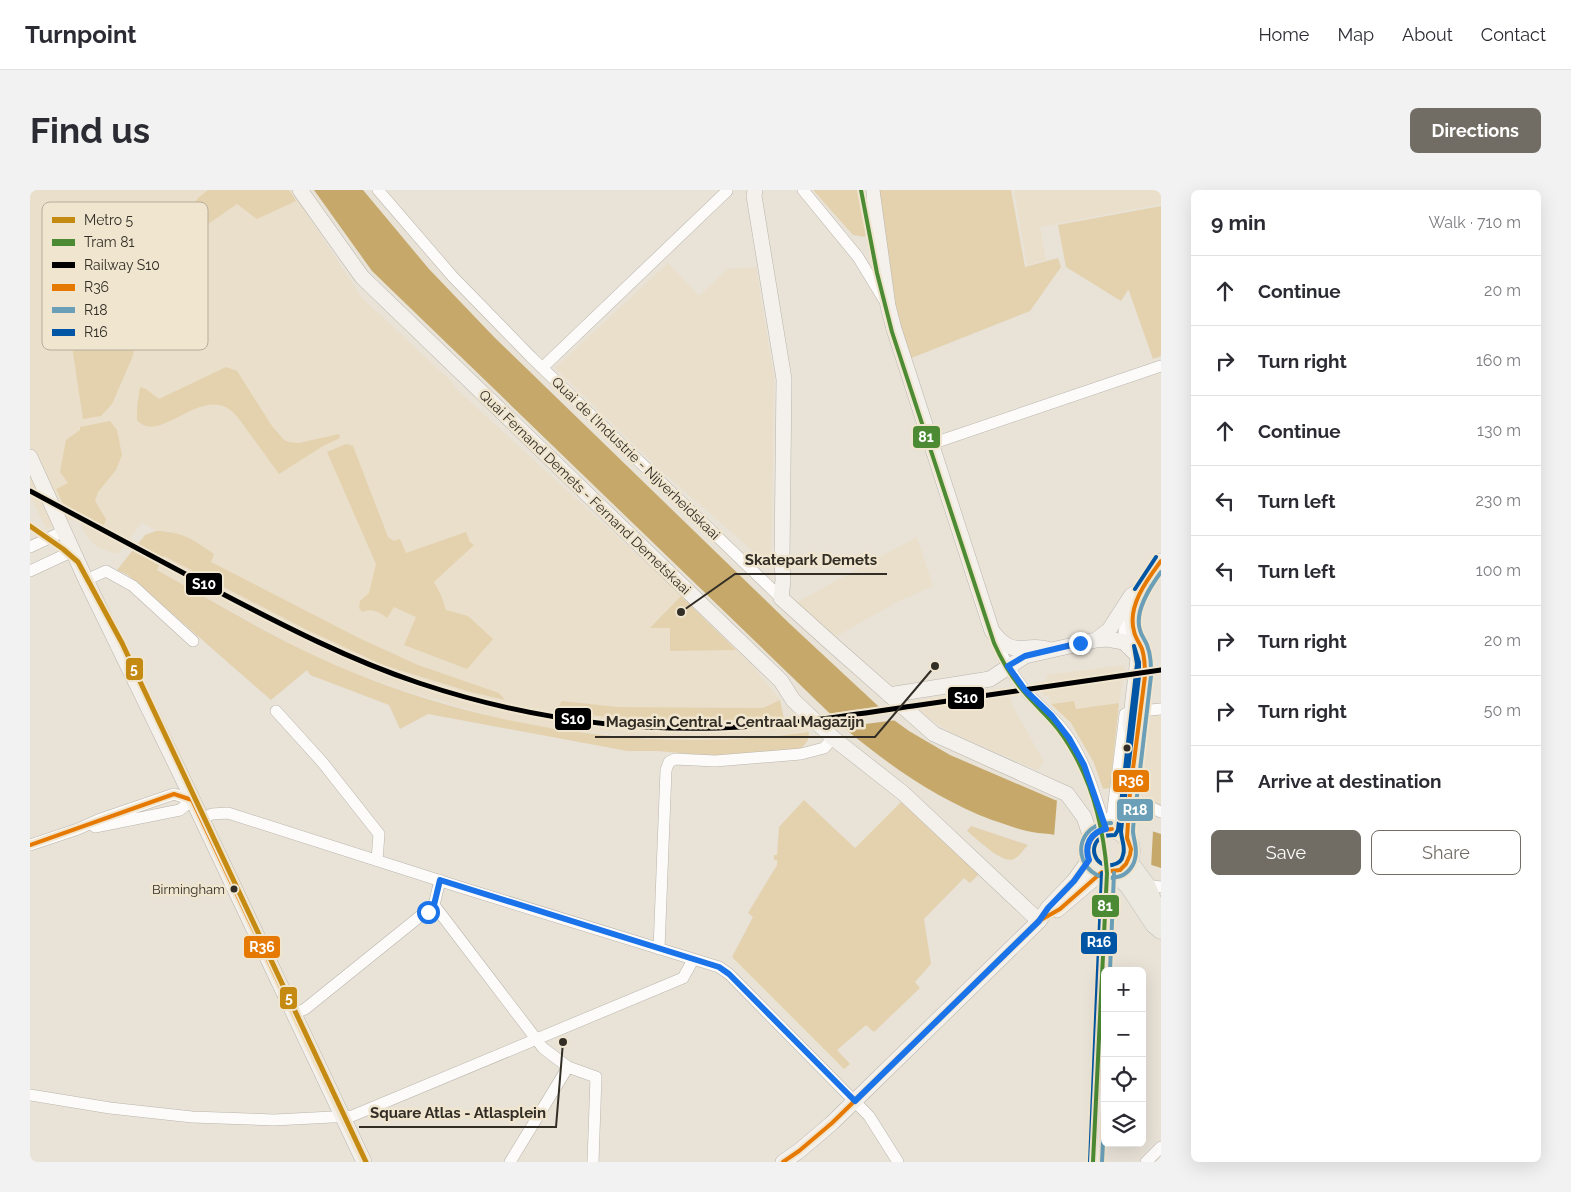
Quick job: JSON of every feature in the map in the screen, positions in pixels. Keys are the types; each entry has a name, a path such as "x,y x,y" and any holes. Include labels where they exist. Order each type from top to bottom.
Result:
{"main road":[{"path":"1109,846 1153,886 1161,922"},
{"path":"1109,846 1129,886 1154,924 1161,930"}],"street":[{"name":"Quai Fernand Demets - Fernand Demetskaai","path":"300,190 362,277 781,681 794,700 833,738 903,793 1039,921"},
{"path":"542,368 724,190"},
{"path":"755,190 754,196 784,379 783,580 781,598"},
{"path":"803,190 858,257 888,306"},
{"path":"872,190 888,306 992,632 1008,666 1025,690 1052,716 1066,734 1084,765 1109,846"},
{"name":"Quai de l'Industrie - Nijverheidskaai","path":"380,191 453,277 542,368 781,598 934,734 1072,800 1109,846"},
{"path":"931,444 1161,366"},
{"path":"30,456 86,580 364,1162"},
{"path":"31,544 64,531"},
{"path":"30,571 73,551"},
{"path":"763,580 775,573 782,558"},
{"path":"1096,1162 1109,846 1131,663 1124,632 1130,608 1161,561"},
{"path":"86,580 106,571 124,580 193,641"},
{"path":"1096,640 1109,630 1131,596 1141,590"},
{"path":"783,1162 832,1123 855,1101 1039,921 1048,908 1109,846 1130,792 1135,748 1130,724 1137,709 1145,676 1145,661 1142,649 1134,634 1132,621 1141,590"},
{"path":"992,632 1005,644 1015,649 1022,650 1042,647 1050,650"},
{"path":"889,695 990,679 1025,656 1096,640 1116,640 1126,643 1138,660 1137,709"},
{"path":"1137,709 1161,709"},
{"path":"276,711 323,762 379,834 377,860"},
{"path":"659,949 666,770 669,762 675,758 715,761 801,754 824,748 833,738"},
{"path":"1130,792 1140,802 1161,812"},
{"path":"30,845 174,794 192,800"},
{"path":"78,829 98,827 180,810 192,800"},
{"path":"201,819 212,814 228,813 719,967 729,974 855,1101 873,1121 898,1162"},
{"path":"293,1014 305,1009 434,905 440,880"},
{"path":"434,905 550,1055 568,1067 596,1078 593,1162"},
{"path":"30,1095 110,1108 192,1117 274,1120 352,1116 683,978 693,960"},
{"path":"510,1162 568,1067"},
{"path":"1146,1162 1161,1147"}],"shaded area":[{"path":"30,190 291,190 362,298 455,385 453,386 670,585 751,664 780,700 763,708 618,707 563,701 614,718 691,722 798,717 809,732 710,741 646,738 555,729 501,719 406,691 348,671 298,648 157,570 164,555 305,629 383,665 470,692 504,700 499,693 418,665 357,637 210,562 214,554 170,531 156,531 142,522 118,554 97,547 85,534 79,519 69,520 46,529 30,495"},
{"path":"208,190 289,190 296,201 257,219 237,204 208,224 208,202 195,202"},
{"path":"314,190 363,190 429,269 495,338 790,624 891,718 950,755 1055,800 1161,834 1161,868 1052,834 1035,833 1017,828 972,812 917,782 849,732 372,271"},
{"path":"813,190 860,190 867,230 865,237 853,235"},
{"path":"876,190 1011,190 1025,267 1058,258 1061,267 1030,311 909,359 895,319"},
{"path":"1014,190 1161,190 1161,204 1040,227 1046,260 1027,265"},
{"path":"1161,206 1161,356 1153,359 1129,291 1121,301 1066,267 1058,225"},
{"path":"668,263 699,296 728,269 756,267 774,377 771,567 656,466 555,368"},
{"path":"73,350 134,350 112,404 101,416 83,419"},
{"path":"226,367 237,371 272,426 284,440 299,443 339,434 340,438 323,446 279,474 241,422 229,409 217,405 205,406 156,426 146,426 137,420 140,387 146,389 159,399"},
{"path":"110,421 117,430 122,455 116,470 98,492 95,501 106,519 103,528 64,506 56,489 68,483 60,472 66,440 80,430 80,427"},
{"path":"346,444 353,446 388,537 394,541 400,539 406,553 466,532 470,542 474,545 434,582 446,610 468,616 493,639 467,669 404,645 416,617 394,607 387,618 375,611 362,612 359,608 360,601 369,593 376,564 327,452"},
{"path":"156,531 165,531 187,537 214,554 211,562 357,637 418,665 499,693 505,700 470,692 383,665 305,629 164,556 157,570 227,610 298,648 347,670 402,691 516,722 574,732 633,738 692,740 751,738 809,732 808,740 801,749 722,757 658,751 627,751 428,714 400,729 389,705 310,675 307,670 271,700 128,575 117,570 145,535"},
{"path":"917,537 933,586 899,601 833,638 797,602"},
{"path":"681,596 736,650 670,651 670,628 650,628"},
{"path":"1125,665 1119,703 1075,709 1069,701 1051,704 1049,696 1044,696 1037,684 1037,682 1047,681 1046,675"},
{"path":"990,689 1005,689 1044,762 1037,770 948,731 926,716 912,701"},
{"path":"780,700 784,719 721,721 638,719 556,710 562,701 618,707 763,708"},
{"path":"1074,701 1076,709 1119,703 1110,788 1103,789 1094,763 1071,723 1051,704"},
{"path":"1161,715 1161,807 1150,804 1136,781 1144,718"},
{"path":"804,800 855,848 901,802 979,874 970,883 964,878 924,919 931,964 915,982 920,988 874,1032 866,1025 837,1050 850,1064 844,1069 732,957 753,917 748,913 777,865 774,855 777,855 779,827"},
{"path":"971,826 1028,845 1014,859 1003,858 967,831"}],"pier":[{"path":"882,706 897,720 841,727 827,714"},
{"path":"1057,800 1153,831 1151,868 1054,837"}],"tram line":[{"name":"81","path":"861,190 877,273 892,332 994,643 1015,681 1054,724 1069,745 1086,779 1098,816 1107,873 1093,1162"},
{"path":"866,190 868,229"}],"metro line":[{"name":"5","path":"30,526 78,562 122,643 366,1162"}],"rail line":[{"name":"S10","path":"30,491 268,617 368,664 455,694 492,704 567,719 604,724 680,728 718,728 792,723 1161,670"}],"transit line":[{"name":"R16","path":"1135,589 1156,557"},
{"name":"R36","path":"783,1162 832,1123 1039,921 1060,909 1102,872 1120,870 1126,864 1131,849 1127,838 1130,792 1145,676 1145,662 1143,652 1135,636 1133,612 1140,594 1161,561"},
{"name":"R18","path":"1111,823 1098,825 1087,833 1082,842 1083,860 1088,868 1096,874 1105,877 1117,877 1126,873 1131,868 1136,855 1133,825 1151,676 1149,653 1141,634 1139,615 1148,592 1161,572"},
{"name":"R16","path":"1134,646 1139,662 1139,676 1121,831 1124,852 1119,862 1114,865 1106,865 1097,859 1094,850 1098,840 1106,836 1115,835 1118,830 1137,664 1134,646"},
{"name":"R36","path":"30,845 174,794 192,800"},
{"name":"R36","path":"192,800 364,1162"},
{"name":"R36","path":"1060,896 1089,860 1088,848 1092,838 1100,832 1112,829"},
{"name":"R16","path":"1090,1162 1102,873"},
{"name":"R18","path":"1110,967 1114,873"},
{"name":"R18","path":"1102,1162 1103,1147"}],"place":[{"name":"Skatepark Demets","path":"681,612"},
{"name":"Magasin Central - Centraal Magazijn","path":"935,666"},
{"name":"Birmingham","path":"234,889"},
{"name":"Square Atlas - Atlasplein","path":"563,1042"}],"route":[{"path":"428,912 434,905 440,880 719,967 729,974 855,1101 1039,921 1048,908 1074,881 1089,860 1087,849 1091,838 1095,833 1106,829 1084,765 1069,738 1052,716 1025,690 1008,666 1025,656 1080,643"}]}
